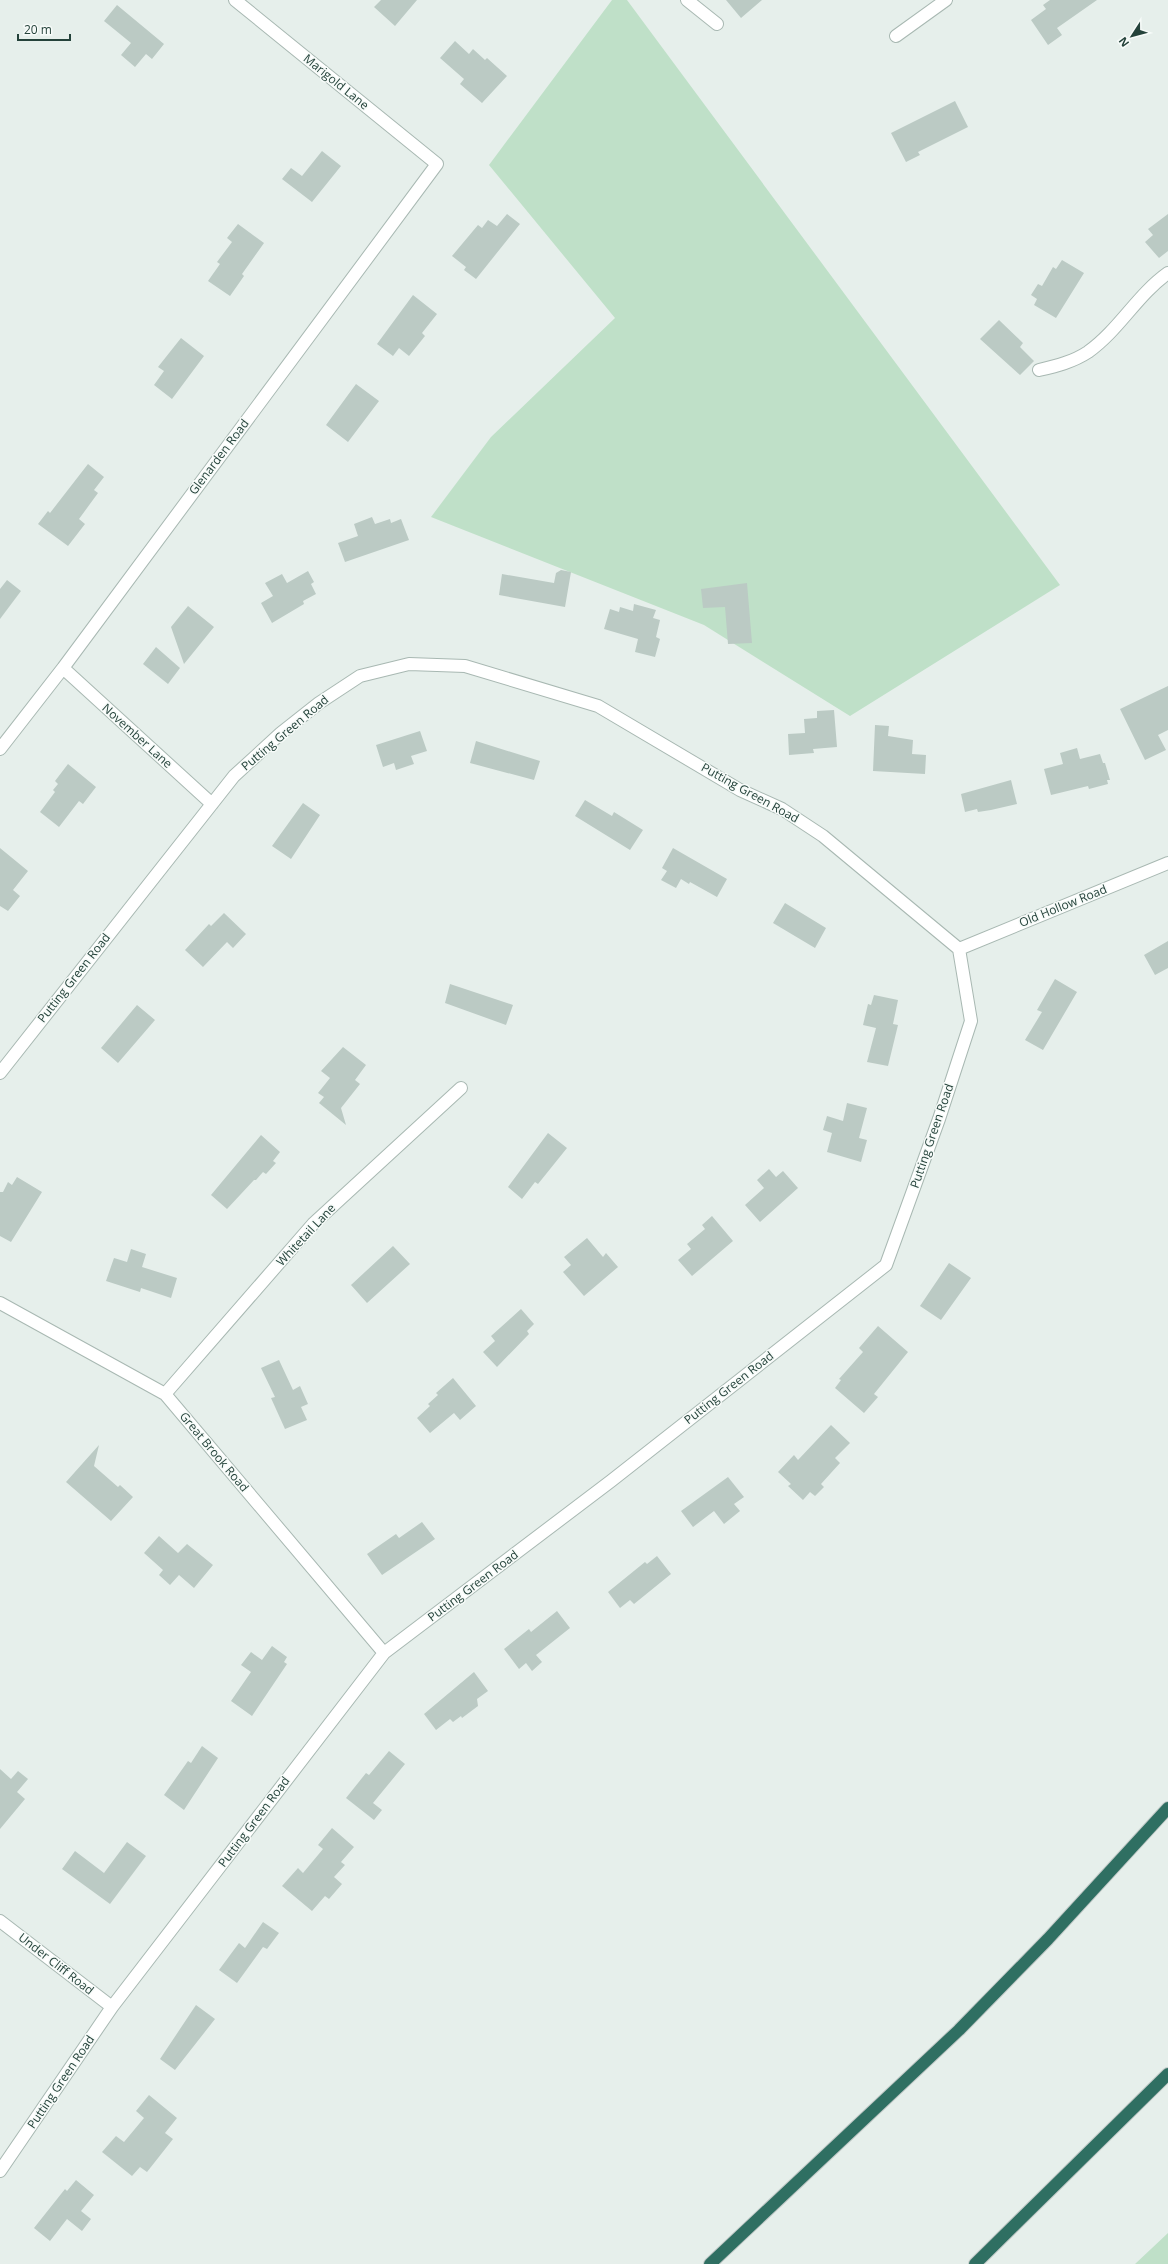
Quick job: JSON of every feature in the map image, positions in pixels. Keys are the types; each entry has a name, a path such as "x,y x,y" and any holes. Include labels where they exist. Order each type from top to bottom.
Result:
{"highway":[{"path":"710,2264 958,2030 1048,1939 1168,1808"},
{"path":"976,2264 1168,2074"}],"street":[{"name":"Marigold Lane","path":"235,0 437,164"},
{"path":"896,36 946,0"},
{"path":"691,1 717,24"},
{"name":"Glenarden Road","path":"0,749 63,668 437,164"},
{"path":"1039,370 1068,362 1088,352 1121,321 1141,296 1168,273"},
{"name":"Putting Green Road","path":"0,1072 234,776 281,733 319,703 360,676 409,664 465,666 598,706 740,790 782,808 823,836 959,949 971,1021 939,1119 886,1265 612,1481 384,1653 112,2007 0,2172"},
{"name":"November Lane","path":"63,668 212,804"},
{"name":"Old Hollow Road","path":"959,949 1168,863"},
{"name":"Whitetail Lane","path":"165,1394 313,1224 461,1088"},
{"name":"Great Brook Road","path":"0,1303 165,1394 384,1653"},
{"name":"Under Cliff Road","path":"0,1921 112,2007"}],"green space":[{"path":"612,0 627,0 1060,585 850,716 704,625 431,517 491,437 615,318 489,165"},
{"path":"1168,2233 1168,2264 1135,2264"}],"building":[{"path":"381,0 417,0 395,26 374,7"},
{"path":"726,0 762,0 741,18"},
{"path":"1050,0 1097,0 1057,28 1062,35 1048,45 1031,20 1046,9 1043,5"},
{"path":"117,5 164,44 152,59 146,54 135,67 121,55 131,43 104,21"},
{"path":"455,41 469,54 473,49 485,60 487,58 507,76 482,103 460,84 464,79 440,58"},
{"path":"955,101 968,127 918,152 920,155 906,162 891,133"},
{"path":"322,151 341,166 312,202 282,179 291,168 302,176"},
{"path":"507,214 520,224 476,279 464,270 466,267 452,256 478,225 482,228 488,220 497,226"},
{"path":"1168,214 1168,251 1159,258 1145,242 1153,235 1148,229"},
{"path":"238,224 264,243 242,274 244,276 230,296 208,281 220,264 217,262 232,242 227,238"},
{"path":"1062,260 1084,273 1056,318 1034,305 1037,299 1031,295 1038,284 1042,286 1053,267 1056,269"},
{"path":"413,295 437,314 422,333 425,336 409,356 399,348 393,356 377,344"},
{"path":"999,320 1023,343 1020,347 1034,361 1020,375 980,339"},
{"path":"181,338 204,356 172,399 154,385 164,371 158,367"},
{"path":"356,384 379,401 348,442 326,425"},
{"path":"88,464 104,477 94,490 98,493 79,519 85,524 68,546 38,524 48,511 50,513"},
{"path":"372,517 375,524 390,519 391,523 401,519 409,540 345,562 338,543 358,536 354,524"},
{"path":"561,570 571,572 565,607 499,595 502,574 554,583 556,573"},
{"path":"308,571 314,582 311,584 316,594 303,601 304,604 272,623 261,603 273,596 265,583 282,574 287,583"},
{"path":"7,580 21,591 0,619 0,589"},
{"path":"747,583 752,643 728,644 725,607 703,608 701,589"},
{"path":"634,604 656,610 653,618 660,620 656,637 660,639 655,657 635,652 638,639 604,629 610,609 619,612 620,607 633,611"},
{"path":"188,606 214,627 184,664 171,627"},
{"path":"156,647 180,668 168,684 143,664"},
{"path":"1168,686 1168,730 1158,735 1166,750 1145,760 1120,709"},
{"path":"834,710 837,747 813,749 814,753 789,755 788,734 805,733 804,719 817,718 817,711"},
{"path":"875,725 889,726 888,736 913,740 912,754 926,755 925,774 873,771"},
{"path":"420,731 427,751 411,756 414,764 396,770 394,763 383,767 376,745"},
{"path":"476,741 540,761 534,780 470,763"},
{"path":"1077,748 1080,759 1100,754 1103,763 1105,763 1110,780 1107,780 1108,784 1089,789 1088,786 1051,795 1044,769 1063,764 1060,753"},
{"path":"68,764 96,787 83,804 79,801 59,827 40,812 55,792 53,790 58,784 55,781"},
{"path":"1011,780 1017,804 978,812 977,809 965,812 961,794"},
{"path":"585,800 612,816 614,812 643,830 630,850 575,816"},
{"path":"303,803 320,815 291,859 272,846"},
{"path":"0,848 28,871 13,890 20,896 8,911 0,906"},
{"path":"673,848 727,879 717,897 690,882 689,884 681,879 676,888 661,880 667,871 662,868"},
{"path":"785,903 826,928 815,948 773,923"},
{"path":"224,913 246,934 233,948 227,942 203,967 185,950 209,924 211,926"},
{"path":"1168,941 1168,968 1155,975 1144,955"},
{"path":"1055,979 1077,992 1043,1050 1025,1040 1042,1012 1037,1010"},
{"path":"450,984 513,1005 506,1025 445,1003"},
{"path":"874,995 898,1000 893,1024 898,1025 888,1066 867,1062 876,1028 863,1025 868,1004 871,1005"},
{"path":"137,1005 155,1020 118,1063 101,1048"},
{"path":"343,1047 366,1065 355,1080 360,1084 341,1108 346,1125 319,1103 324,1097 318,1093 330,1078 321,1071"},
{"path":"847,1103 867,1108 859,1138 867,1140 861,1162 827,1152 832,1133 823,1130 827,1116 843,1121"},
{"path":"548,1133 567,1148 538,1184 535,1182 522,1199 508,1187"},
{"path":"261,1135 280,1152 273,1161 276,1163 266,1174 263,1172 256,1180 254,1180 227,1209 211,1195"},
{"path":"769,1169 776,1177 783,1171 798,1188 760,1222 745,1205 764,1188 757,1180"},
{"path":"17,1177 42,1192 11,1242 0,1236 0,1192 3,1192 8,1182 12,1185"},
{"path":"712,1216 733,1241 692,1276 678,1260 691,1249 687,1244 705,1229 702,1225"},
{"path":"587,1238 603,1257 606,1253 618,1267 584,1296 563,1272 571,1265 564,1257"},
{"path":"393,1246 410,1264 367,1303 351,1285"},
{"path":"131,1249 146,1254 142,1267 177,1278 171,1298 141,1288 140,1292 106,1281 114,1258 127,1262"},
{"path":"949,1263 971,1278 941,1320 920,1306"},
{"path":"521,1309 534,1324 527,1331 529,1334 497,1367 483,1352 495,1341 491,1336"},
{"path":"878,1326 908,1352 874,1394 878,1397 864,1413 835,1388 841,1380 839,1379 863,1352 859,1348"},
{"path":"279,1360 293,1390 300,1386 308,1404 301,1407 307,1420 285,1429 271,1398 275,1397 261,1368"},
{"path":"453,1378 476,1406 460,1420 454,1413 430,1433 417,1418 430,1406 428,1404 438,1395 436,1393"},
{"path":"831,1425 850,1443 835,1458 840,1463 821,1484 824,1487 815,1496 810,1492 803,1500 788,1486 791,1484 778,1472 794,1455 798,1460"},
{"path":"99,1445 94,1466 118,1487 120,1485 133,1497 111,1521 66,1482"},
{"path":"728,1477 744,1497 734,1504 740,1511 724,1524 714,1511 693,1527 681,1511"},
{"path":"422,1522 435,1539 382,1575 367,1554 396,1534 399,1538"},
{"path":"159,1536 178,1553 187,1544 213,1565 194,1588 179,1575 170,1585 159,1575 163,1570 144,1553"},
{"path":"657,1556 671,1574 634,1604 630,1600 620,1608 608,1592 645,1562 647,1564"},
{"path":"557,1611 570,1628 536,1655 542,1662 532,1671 526,1663 519,1669 504,1649 529,1629 531,1632"},
{"path":"272,1646 287,1657 284,1662 287,1664 252,1716 231,1701 251,1672 241,1665 251,1652 262,1660"},
{"path":"474,1672 488,1691 477,1699 478,1706 462,1718 461,1716 453,1722 450,1719 436,1730 424,1714"},
{"path":"202,1746 218,1758 184,1810 164,1795 188,1761 191,1763"},
{"path":"389,1751 405,1764 373,1803 382,1810 374,1820 346,1798 366,1773 369,1775"},
{"path":"0,1769 11,1779 18,1771 28,1779 17,1792 25,1799 0,1829"},
{"path":"332,1828 354,1847 341,1862 345,1865 334,1877 342,1884 329,1899 325,1896 312,1911 282,1886 298,1868 303,1873 323,1849 318,1845"},
{"path":"127,1842 146,1856 110,1904 62,1869 75,1851 104,1873"},
{"path":"263,1922 279,1933 267,1949 263,1947 237,1983 219,1970 239,1943 245,1948"},
{"path":"196,2005 215,2019 175,2070 160,2059"},
{"path":"149,2095 177,2118 165,2133 173,2139 147,2172 140,2167 132,2176 102,2152 116,2136 124,2142 144,2118 136,2111"},
{"path":"76,2180 94,2195 81,2211 91,2219 82,2231 67,2219 50,2241 34,2228 65,2189 67,2191"}]}
